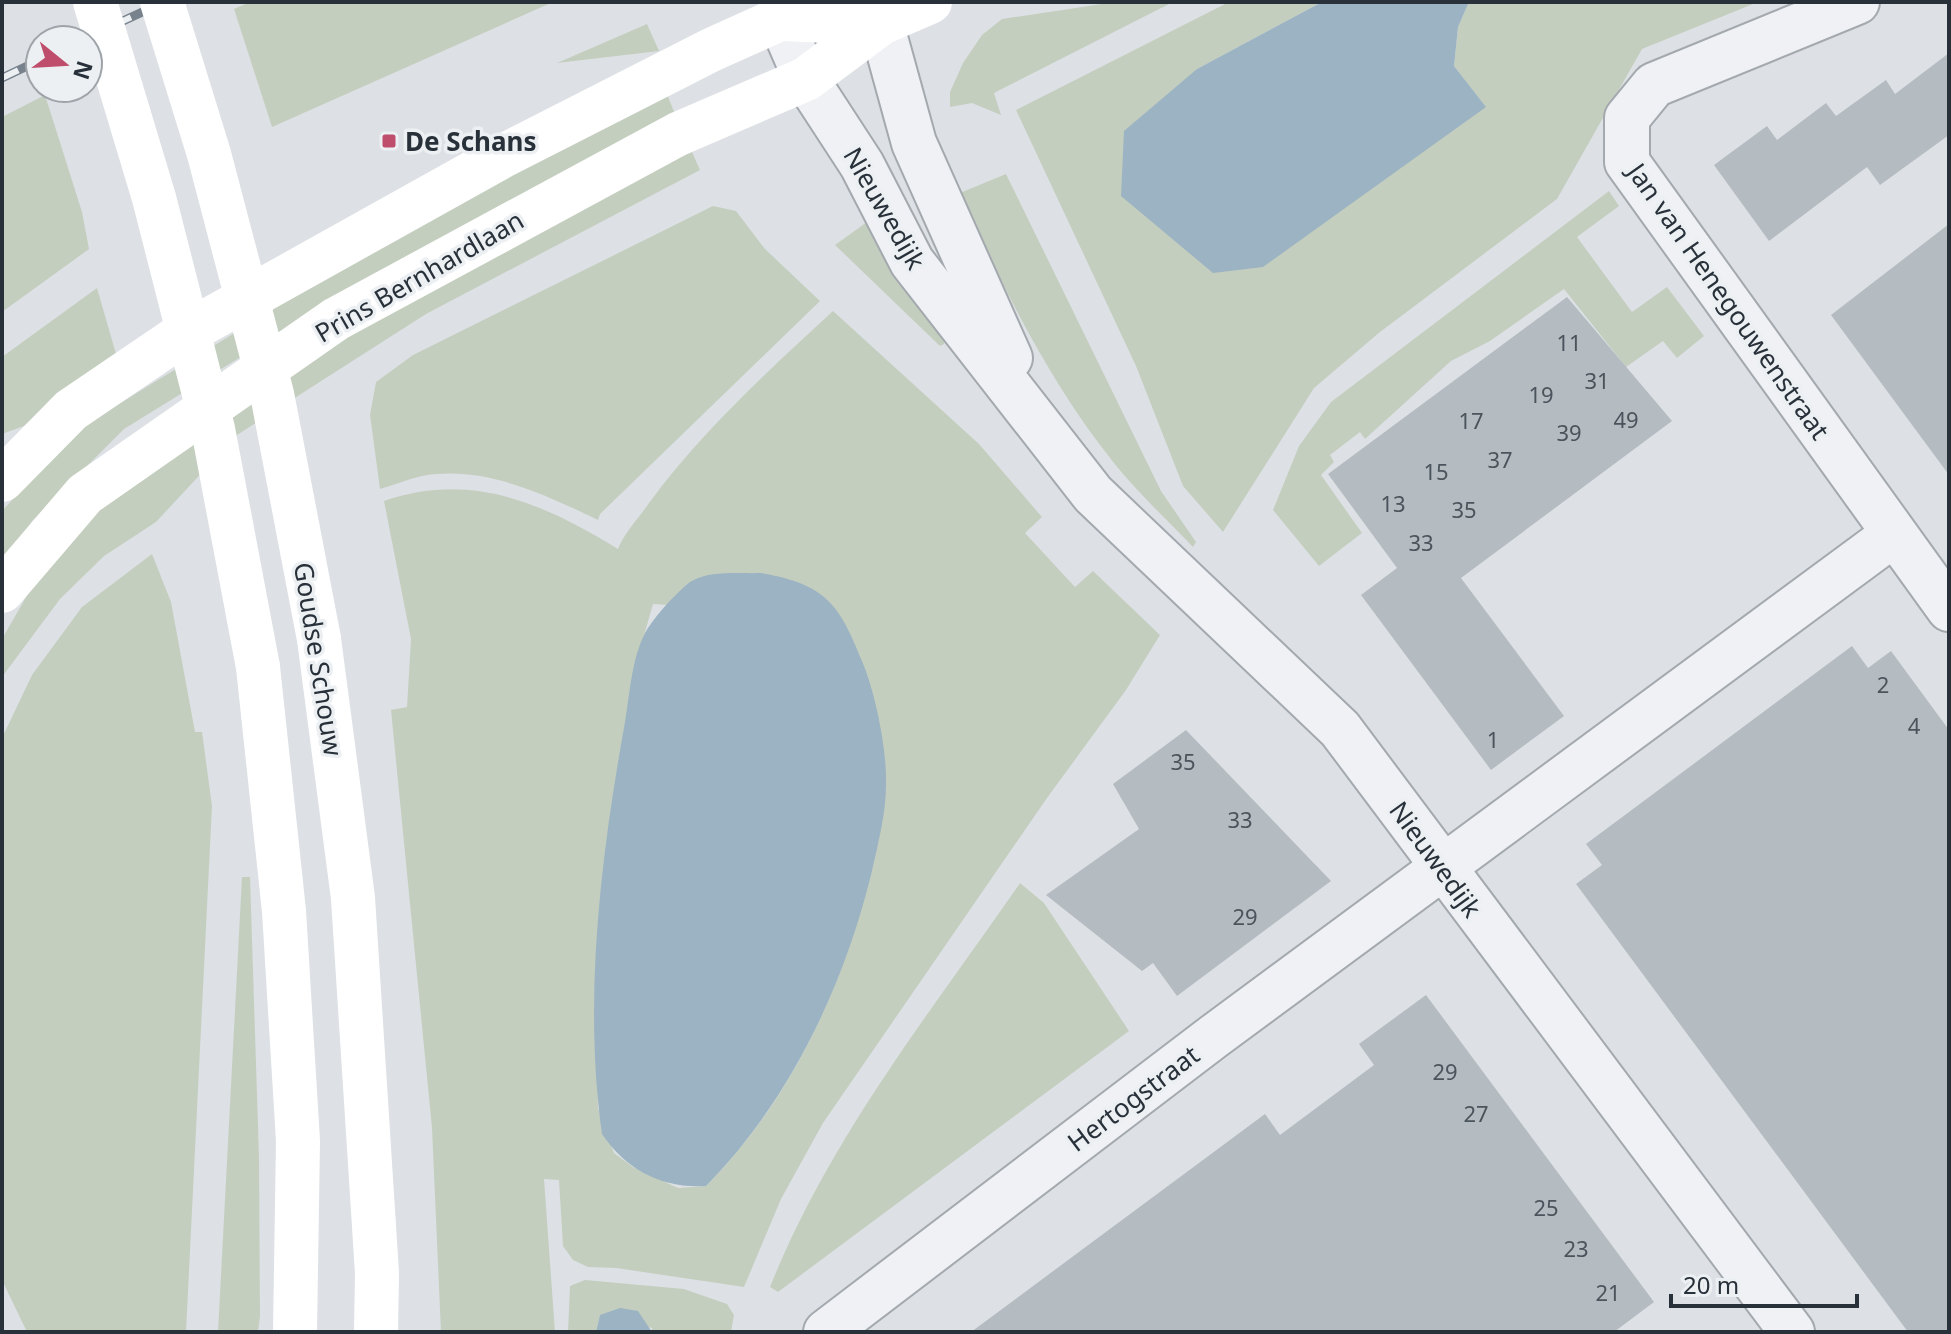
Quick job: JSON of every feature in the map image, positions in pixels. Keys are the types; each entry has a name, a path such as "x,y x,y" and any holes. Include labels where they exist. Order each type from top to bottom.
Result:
{"main road":[{"path":"95,2 154,198 213,429 258,667 284,911 297,1126 295,1332"},
{"name":"Goudse Schouw","path":"162,2 209,154 272,394 319,639 353,898 377,1273 376,1332"},
{"name":"Prins Bernhardlaan","path":"2,591 85,494 336,319 678,134 806,79 881,23 930,2"},
{"name":"Prins Bernhardlaan","path":"2,480 71,410 180,336 421,199 711,50 780,19 881,23"}],"street":[{"name":"Jan van Henegouwenstraat","path":"1857,2 1654,85 1627,118 1627,162 1949,609"},
{"name":"Nieuwedijk","path":"780,19 806,79 862,165 912,262 1093,494 1340,729 1775,1326"},
{"name":"Nieuwedijk","path":"881,23 914,143 1039,422"},
{"path":"1443,869 1894,534"},
{"name":"Hertogstraat","path":"826,1332 1213,1037 1443,869"}],"green space":[{"path":"250,2 553,2 272,127 234,9"},
{"path":"1115,2 1173,2 994,93 1001,115 972,103 950,107 950,92 963,63 982,35 1002,19"},
{"path":"1229,2 1322,2 1197,69 1485,106 1454,66 1458,27 1469,2 1758,2 1642,49 1557,199 1380,332 1314,388 1223,532 1183,486 1136,366 1016,110"},
{"path":"647,24 659,51 557,63"},
{"path":"666,92 675,114 364,281 124,429 33,520 2,562 2,511 62,445 96,418 347,264"},
{"path":"27,104 48,104 82,212 89,249 2,312 2,117"},
{"path":"692,152 700,170 426,314 237,435 156,522 104,556 60,599 2,677 2,639 33,585 87,518 227,405 639,174"},
{"path":"1006,174 1161,491 1196,542 1193,547 1133,485 1090,432 1068,400 1010,298 960,193"},
{"path":"1609,191 1619,206 1577,237 1632,312 1667,287 1704,336 1677,358 1663,341 1626,367 1564,289 1490,341 1451,361 1365,439 1360,432 1330,455 1334,462 1321,475 1362,533 1319,566 1273,510 1299,446 1331,402"},
{"path":"713,206 736,211 765,249 820,301 600,514 598,520 535,492 491,478 445,474 422,476 380,489 370,415 376,382 413,355"},
{"path":"867,222 945,339 944,344 940,346 835,245"},
{"path":"97,288 116,354 52,400 24,426 2,434 2,357"},
{"path":"833,311 979,444 1042,517 1025,533 1075,587 1093,571 1160,635 1126,690 1047,798 823,1123 781,1199 744,1287 616,1268 588,1267 573,1260 563,1246 559,1180 544,1179 555,1332 441,1332 432,1128 391,710 407,707 411,639 384,501 447,489 506,496 562,518 618,549 632,526 691,451 736,402","holes":["687,584 886,779 865,890 849,945 829,998 777,1098 744,1144 706,1186 678,1188 633,1167 614,1153 598,1108 596,988 603,873 635,667 653,604 668,605"]},
{"path":"152,554 171,602 195,732 202,732 212,806 186,1332 27,1332 2,1280 2,738 32,675 82,607"},
{"path":"242,877 250,877 259,1157 260,1316 258,1332 218,1332"},
{"path":"1020,883 1044,903 1129,1031 778,1292 770,1287 794,1232 851,1128"},
{"path":"585,1280 684,1289 727,1304 734,1315 731,1332 652,1332 652,1328 600,1315 596,1332 568,1332 570,1286"}],"water":[{"path":"1322,2 1469,2 1458,27 1454,66 1486,107 1263,267 1213,273 1121,196 1124,131 1197,69"},
{"path":"761,573 801,583 815,590 827,599 846,624 867,674 879,719 886,765 884,815 859,917 845,959 809,1041 763,1118 736,1153 706,1186 690,1186 647,1175 622,1158 602,1134 594,1031 602,875 632,674 638,649 648,628 670,601 693,581 721,574"},
{"path":"620,1308 638,1311 652,1332 596,1332 600,1315"}],"building":[{"path":"1949,53 1949,135 1880,185 1867,167 1769,241 1714,165 1767,126 1777,140 1826,103 1836,116 1886,80 1895,94"},
{"path":"1949,224 1949,475 1831,315"},
{"path":"1567,297 1672,421 1461,578 1564,716 1491,770 1361,595 1397,568 1328,474"},
{"path":"1852,646 1868,668 1891,651 1949,730 1949,1332 1908,1332 1576,884 1602,865 1586,844"},
{"path":"1186,730 1331,881 1177,996 1153,963 1142,971 1046,895 1139,829 1113,784"},
{"path":"1426,995 1654,1302 1614,1332 971,1332 1265,1114 1280,1135 1374,1065 1359,1044"}],"railway":[{"path":"104,30 164,2"},
{"path":"2,78 24,68"}],"place":[{"name":"De Schans","path":"389,141"}]}
